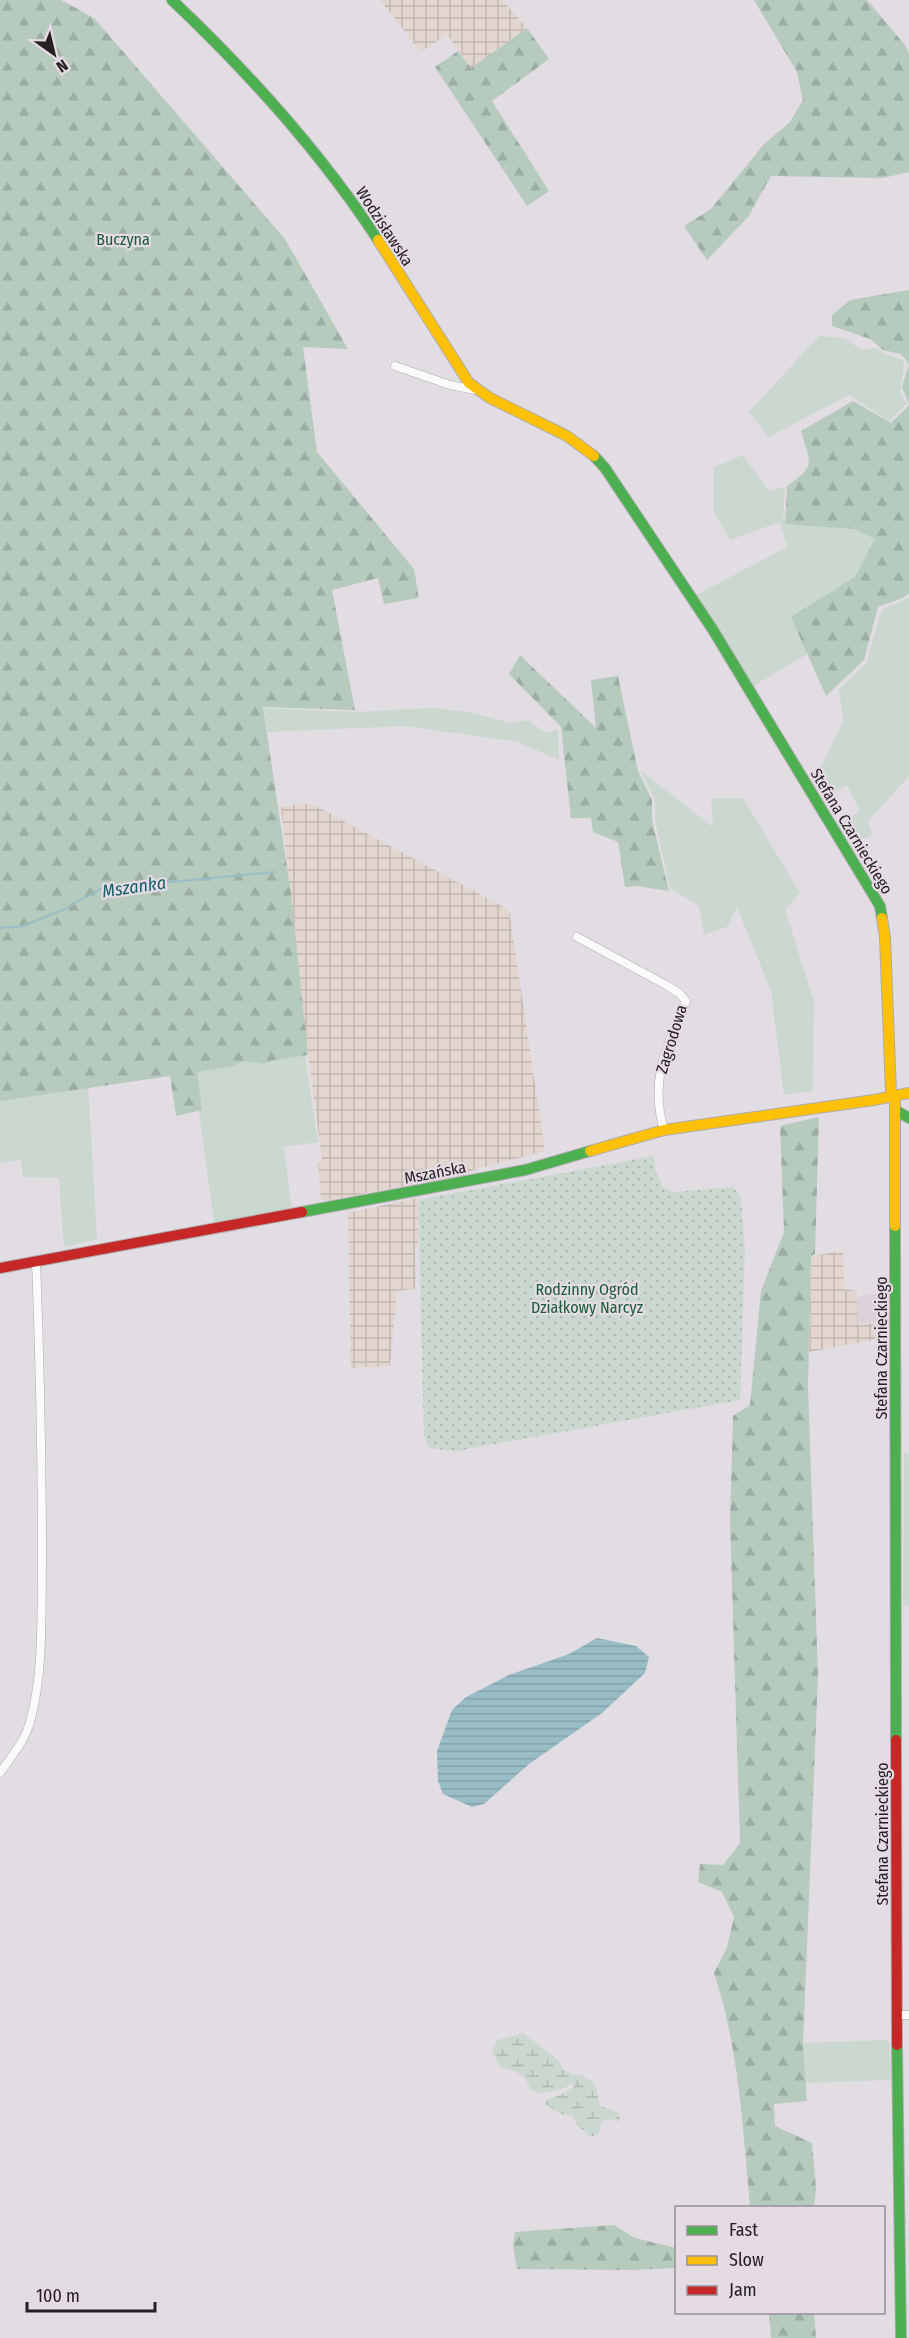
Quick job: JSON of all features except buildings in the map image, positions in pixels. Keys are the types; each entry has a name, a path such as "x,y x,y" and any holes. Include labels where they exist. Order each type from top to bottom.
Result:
{"street":[{"name":"Wodzisławska","path":"175,1 280,111 329,170 360,213 475,390 546,424 584,447"},
{"path":"395,366 450,385 475,390"},
{"name":"Stefana Czarnieckiego","path":"584,447 614,480 692,597 788,751 841,843 875,894 883,917 891,1087 895,1110 903,2015 902,2338"},
{"name":"Zagrodowa","path":"577,937 666,985 679,993 686,1001 663,1056 657,1087 664,1130"},
{"name":"Mszańska","path":"0,1268 525,1170 664,1130 909,1093"},
{"path":"895,1110 909,1118"},
{"path":"0,1773 24,1737 30,1722 37,1687 42,1545 36,1261"}],"shaded area":[{"path":"380,0 502,0 527,28 471,68 447,34 421,52"},
{"path":"314,805 509,910 545,1151 473,1170 463,1176 321,1201 318,1163 322,1159 308,1055 281,807"},
{"path":"417,1198 416,1289 397,1291 390,1366 351,1368 348,1213"},
{"path":"843,1251 844,1289 857,1291 858,1325 889,1321 889,1337 809,1352 811,1256"},
{"path":"888,1291 889,1319 859,1324 858,1297"}],"green space":[{"name":"Buczyna","path":"0,0 61,0 94,18 285,239 348,349 303,347 317,452 414,569 419,598 384,604 378,578 332,590 355,710 263,707 291,894 308,1055 263,1064 244,1061 233,1066 197,1072 202,1110 176,1116 170,1076 0,1101"},
{"path":"754,0 867,0 905,45 909,54 909,172 883,178 771,176 748,217 707,260 684,226 711,209 764,144 790,122 803,100 797,72"},
{"path":"527,28 549,59 492,101 549,191 527,206 435,67 458,51 471,68"},
{"path":"909,290 909,364 901,354 883,350 870,339 832,326 832,315 850,300"},
{"path":"819,336 845,338 861,350 877,348 883,353 903,360 900,391 906,404 889,421 849,395 769,437 749,412"},
{"path":"909,364 909,404 902,387"},
{"path":"853,401 891,423 909,405 909,593 903,598 878,607 864,660 826,696 791,617 855,577 875,539 855,529 785,524 787,486 803,473 809,463 801,431"},
{"path":"743,455 769,491 785,487 783,519 853,522 882,540 819,647 753,686 696,595 787,547 780,522 730,540 714,512 714,467"},
{"path":"909,597 909,776 868,821 872,835 850,844 837,825 860,811 847,785 824,799 814,782 843,721 839,689 866,664 881,612"},
{"path":"520,655 596,728 591,680 618,676 638,771 652,800 652,820 669,891 637,886 625,887 618,842 593,832 591,818 571,818 561,727 509,674"},
{"path":"264,708 355,712 433,708 468,712 511,723 528,720 546,733 558,729 559,760 518,742 405,726 267,732"},
{"path":"640,770 713,827 711,798 743,798 800,893 785,909 814,1002 813,1091 784,1095 771,991 737,907 727,927 704,935 699,906 670,888 655,821 655,800"},
{"path":"304,1050 318,1142 284,1147 292,1211 214,1222 193,1069"},
{"path":"88,1082 97,1239 64,1247 59,1178 23,1177 21,1160 0,1163 0,1091"},
{"path":"819,1117 815,1254 811,1256 808,1387 818,1676 803,2043 807,2101 774,2104 775,2126 812,2143 816,2189 814,2206 750,2206 735,2059 714,1973 727,1947 734,1917 722,1892 698,1882 700,1864 723,1865 740,1843 730,1521 733,1416 750,1405 761,1291 784,1232 780,1126"},
{"name":"Rodzinny Ogród Działkowy Narcyz","path":"654,1156 655,1170 663,1187 673,1192 733,1187 741,1198 745,1251 740,1400 456,1451 431,1448 427,1445 424,1435 418,1200"},
{"path":"908,1453 909,1606 903,1605 904,1454"},
{"path":"523,2033 558,2060 563,2069 571,2074 582,2075 595,2084 600,2106 619,2113 620,2122 611,2119 601,2121 599,2133 591,2137 579,2127 572,2116 561,2114 545,2104 546,2100 574,2087 571,2083 565,2088 540,2094 530,2089 526,2080 519,2074 500,2067 492,2051 497,2040"},
{"path":"887,2040 890,2045 891,2080 806,2083 803,2043"},
{"path":"614,2225 635,2238 675,2248 675,2268 517,2269 513,2245 515,2232"},
{"path":"769,2314 814,2314 816,2338 771,2338"}],"water":[{"path":"597,1638 636,1646 649,1657 645,1673 602,1713 529,1764 484,1804 472,1807 443,1794 438,1781 437,1751 452,1710 466,1697 509,1675 569,1654"}],"waterway":[{"name":"Mszanka","path":"0,928 23,926 63,910 100,889 275,872"}],"traffic: fast":[{"path":"172,0 229,56 308,144 378,240"},
{"path":"594,456 605,468 713,630 880,906 882,918"},
{"path":"895,1110 909,1118"},
{"path":"302,1212 525,1170 590,1151"},
{"path":"895,1226 896,1740"},
{"path":"897,2045 901,2338"}],"traffic: slow":[{"path":"378,240 469,383 490,398 567,436 594,456"},
{"path":"882,918 885,938 891,1092 895,1101 895,1226"},
{"path":"590,1151 664,1130 909,1093"}],"traffic: jam":[{"path":"0,1268 302,1212"},
{"path":"896,1740 897,2045"}]}
